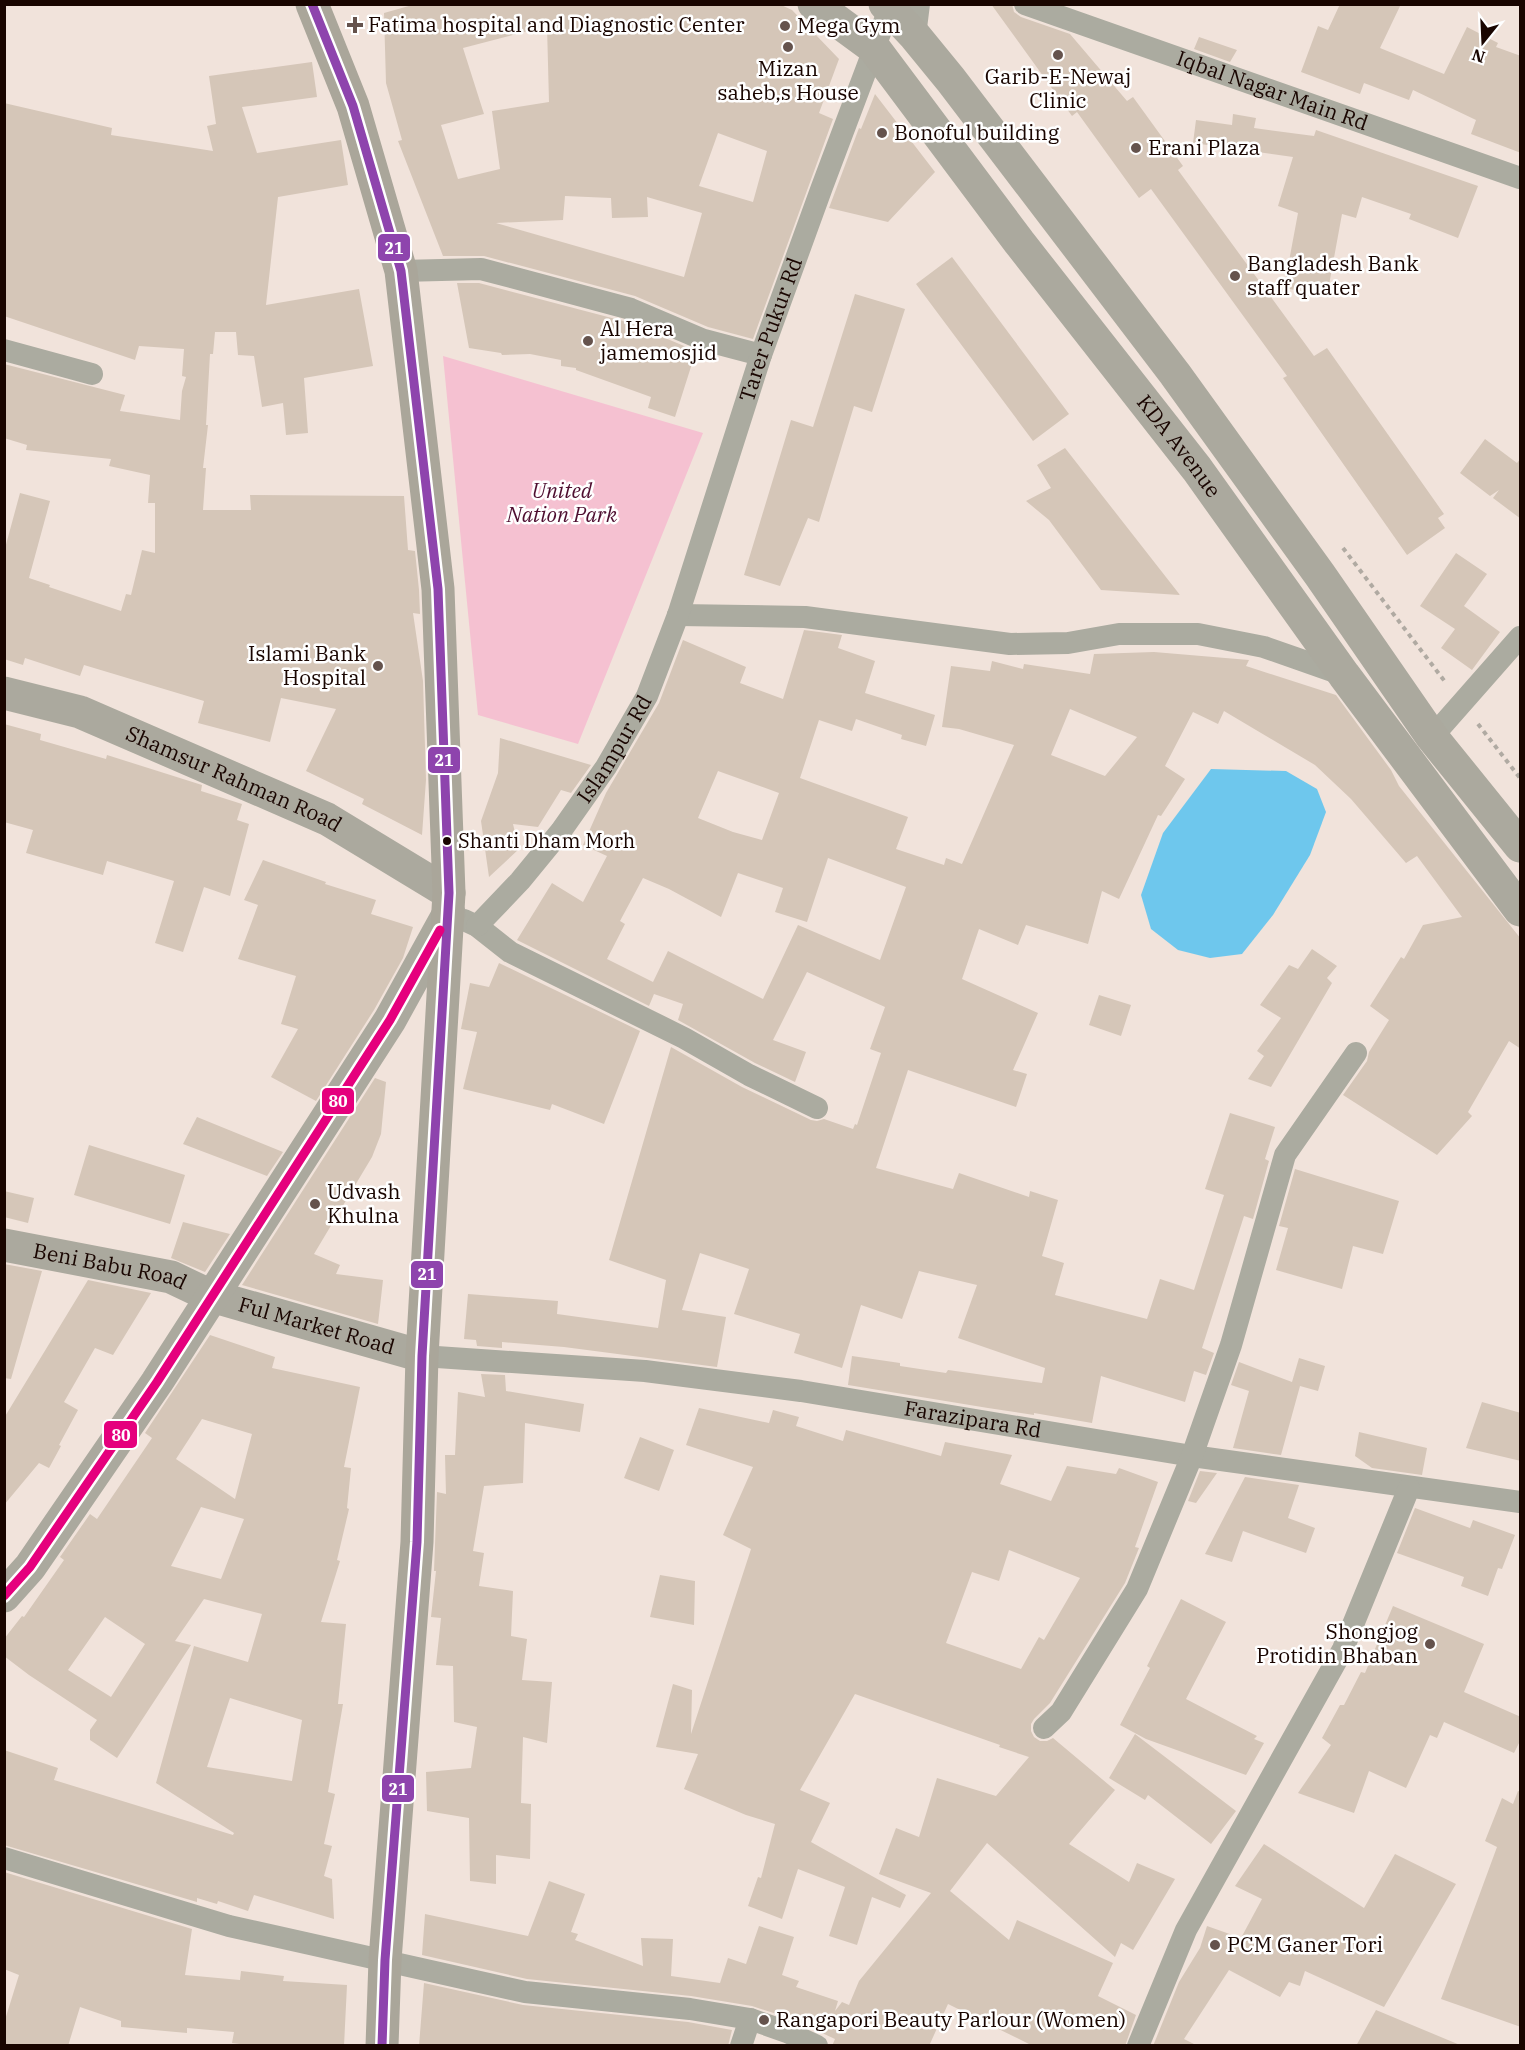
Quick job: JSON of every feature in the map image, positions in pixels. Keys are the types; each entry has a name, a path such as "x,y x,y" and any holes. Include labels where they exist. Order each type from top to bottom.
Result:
{"highway":[{"path":"312,4 353,106 402,271 438,589 458,911 422,1356 417,1542 385,1960 382,2046"}],"main road":[{"name":"KDA Avenue","path":"814,4 874,48 1019,242 1197,469 1344,675 1521,910"},
{"name":"KDA Avenue","path":"896,5 915,36 1175,374 1320,575 1432,737 1521,846"},
{"name":"Shamsur Rahman Road","path":"4,693 80,712 327,819 458,911"},
{"path":"4,1596 30,1567 157,1382 458,911"},
{"name":"Beni Babu Road","path":"4,1245 171,1277 211,1296"},
{"name":"Ful Market Road","path":"211,1296 422,1356"}],"street":[{"name":"Iqbal Nagar Main Rd","path":"1025,4 1521,178"},
{"name":"Tarer Pukur Rd","path":"678,615 761,355 874,48 896,5"},
{"path":"402,271 481,269 631,309 704,340 761,355"},
{"path":"4,350 92,374"},
{"path":"678,615 805,617 1010,644 1068,643 1119,634 1198,634 1264,647 1344,675"},
{"name":"Islampur Rd","path":"458,911 533,865 561,831 606,766 647,696 678,615"},
{"path":"1432,737 1521,637"},
{"path":"458,911 510,952 684,1038 750,1075 818,1108"},
{"path":"1044,1728 1061,1712 1137,1589 1192,1456 1231,1345 1285,1155 1356,1053"},
{"name":"Farazipara Rd","path":"422,1356 645,1371 790,1390 1192,1456 1521,1502"},
{"path":"1138,2046 1186,1930 1343,1649 1409,1488"},
{"path":"4,1858 229,1926 525,1992 690,2009 750,2019 817,2046"},
{"path":"741,2046 750,2019"}],"green space":[{"name":"United Nation Park","path":"443,356 703,433 578,744 478,715"}],"water":[{"path":"1211,769 1286,771 1317,789 1326,812 1310,855 1273,915 1242,954 1210,958 1178,950 1151,929 1141,895 1163,833"}],"building":[{"path":"416,4 779,4 792,10 839,59 819,113 833,119 753,339 708,327 635,296 484,256 443,256 398,141 402,140 386,83 384,13","holes":["547,26 549,102 492,111 500,169 458,179 441,125 484,114 463,48","718,133 767,151 753,202 699,186","565,196 611,198 612,218 648,217 647,197 702,213 684,277 496,223 563,220"]},
{"path":"991,4 1012,4 1014,12 1021,17 1070,34 1127,101 1133,97 1183,166 1178,170 1314,356 1327,348 1444,514 1438,518 1445,528 1407,555 1283,378 1287,376 1151,189 1139,198 1077,112 1072,116"},
{"path":"1340,4 1401,4 1380,48 1444,74 1467,27 1498,43 1496,47 1521,56 1521,153 1471,134 1476,120 1413,90 1409,100 1364,83 1360,94 1301,72 1318,26 1328,30"},
{"path":"1199,37 1237,50 1230,62 1194,49"},
{"path":"312,62 317,97 242,107 257,153 341,140 348,185 278,197 266,305 359,289 373,366 304,378 308,433 286,435 283,403 262,407 254,356 238,355 236,332 215,332 213,354 210,354 206,425 208,425 203,468 206,468 203,510 251,510 250,495 404,496 408,550 415,551 419,590 420,614 413,613 423,681 426,780 422,835 362,804 364,799 306,771 336,709 281,698 270,742 198,723 204,701 84,665 80,676 25,658 23,665 4,659 4,552 20,493 50,501 29,578 121,611 126,594 131,595 142,550 155,553 155,503 148,503 150,475 109,466 111,459 26,450 27,445 4,438 4,364 125,395 120,411 180,420 182,391 186,377 182,376 184,349 139,346 135,360 4,316 4,103 112,128 111,135 213,151 207,126 216,124 209,76"},
{"name":"Bonoful building","path":"875,94 935,172 888,222 829,208 859,128 861,129"},
{"path":"1233,114 1256,118 1254,128 1314,136 1316,130 1478,186 1458,238 1409,219 1411,214 1362,197 1356,218 1342,214 1327,296 1284,288 1298,213 1278,206 1293,157 1193,143 1196,120 1232,125"},
{"path":"952,257 1069,414 1033,441 916,284"},
{"path":"457,283 479,283 627,322 696,351 675,417 648,408 651,397 576,370 576,368 561,366 561,360 530,354 502,355 469,348"},
{"path":"855,294 905,309 872,412 854,406 819,522 808,518 780,586 744,575 791,420 813,427"},
{"path":"1485,439 1517,463 1521,458 1521,519 1493,498 1499,490 1490,496 1460,473"},
{"path":"1065,448 1180,595 1101,590 1049,520 1026,501 1051,488 1037,465"},
{"path":"1456,553 1487,574 1464,606 1500,632 1472,670 1441,648 1455,629 1420,606"},
{"path":"804,630 842,635 838,648 875,661 865,693 935,715 926,746 901,739 902,735 856,719 852,731 819,720 800,778 908,817 896,849 944,865 946,858 962,864 1014,745 959,729 942,727 951,666 990,671 992,661 1023,669 1024,664 1090,674 1094,654 1154,652 1249,660 1246,666 1336,695 1391,770 1399,786 1521,939 1521,1049 1509,1041 1468,1112 1472,1116 1437,1155 1343,1095 1367,1061 1369,1052 1389,1020 1370,1006 1401,957 1404,959 1423,925 1462,917 1417,856 1406,863 1351,799 1315,765 1224,711 1218,724 1193,712 1165,766 1185,779 1161,816 1158,815 1119,899 1102,891 1088,944 1026,925 1018,945 979,929 962,979 1038,1013 1013,1070 1027,1074 1016,1107 908,1070 876,1168 953,1189 959,1173 1029,1197 1030,1191 1058,1200 1042,1256 1064,1263 1055,1295 1147,1319 1160,1279 1194,1290 1224,1195 1205,1189 1230,1113 1275,1127 1265,1159 1269,1161 1253,1219 1244,1216 1202,1348 1214,1353 1206,1375 1194,1371 1185,1402 1101,1376 1092,1423 848,1385 852,1356 946,1373 948,1370 1042,1383 1045,1368 958,1338 977,1285 919,1271 902,1319 861,1305 842,1368 794,1353 800,1334 734,1314 749,1269 700,1253 682,1310 726,1317 717,1367 564,1347 502,1342 502,1348 477,1346 476,1340 464,1339 468,1294 558,1301 557,1314 658,1328 666,1280 609,1260 671,1047 742,1087 811,1120 824,1119 853,1129 855,1124 857,1125 881,1053 870,1049 885,1007 807,972 773,1040 806,1052 795,1082 755,1063 678,1020 683,1004 654,994 649,1006 517,940 552,883 583,902 607,856 583,845 606,793 659,703 683,640 746,667 740,683 783,699","holes":["1070,709 1137,737 1105,776 1051,755","718,771 779,793 762,840 733,832 698,818","828,858 906,887 880,960 798,925 763,999 668,951 653,982 607,959 625,924 620,921 643,878 721,917 738,873 783,888 775,912 807,922"]},
{"path":"4,724 41,734 40,740 106,759 107,755 202,785 201,791 242,804 237,820 249,824 230,896 204,887 183,952 155,943 174,881 107,861 103,875 26,853 33,830 4,822"},
{"path":"500,738 591,765 571,793 561,790 538,827 513,824 519,849 489,877 481,821 498,773"},
{"path":"263,860 326,882 325,884 376,900 371,914 413,927 403,958 374,1010 316,1101 271,1077 298,1029 281,1024 296,976 238,959 258,905 244,900"},
{"path":"1312,949 1337,966 1327,978 1332,983 1271,1087 1248,1079 1264,1056 1257,1051 1281,1018 1260,1005 1289,965 1298,969"},
{"path":"499,963 640,1031 604,1124 552,1104 550,1110 463,1089 477,1032 461,1029 470,983 489,987"},
{"path":"1099,995 1131,1005 1121,1036 1089,1025"},
{"path":"375,1078 386,1082 381,1134 372,1157 314,1254 340,1265 336,1274 383,1280 378,1324 242,1285"},
{"path":"197,1117 283,1152 267,1176 183,1144"},
{"path":"89,1145 185,1175 170,1224 74,1195"},
{"path":"1295,1169 1399,1201 1383,1254 1353,1246 1342,1289 1276,1270 1288,1228 1279,1226"},
{"path":"4,1191 34,1198 28,1223 4,1217"},
{"path":"183,1222 230,1234 205,1272 171,1258"},
{"path":"4,1264 42,1271 11,1379 4,1378"},
{"path":"88,1280 151,1293 113,1355 95,1348 64,1402 78,1410 49,1468 39,1463 4,1505 4,1418"},
{"path":"210,1335 275,1357 272,1368 360,1387 344,1467 351,1468 347,1508 349,1509 337,1560 340,1561 321,1622 346,1624 338,1704 343,1704 328,1792 335,1794 324,1844 332,1846 324,1876 332,1879 334,1919 254,1895 248,1911 218,1901 217,1904 197,1898 197,1902 4,1845 4,1750 58,1768 54,1780 233,1835 234,1833 156,1783 194,1646 248,1662 262,1614 204,1599 175,1641 191,1645 117,1758 90,1740 90,1730 97,1720 4,1656 4,1639 22,1616 24,1617 64,1560 60,1557 90,1514 97,1519 152,1438 145,1433","holes":["202,1419 252,1434 235,1499 176,1459","201,1507 244,1519 221,1579 171,1566","105,1617 145,1644 111,1697 68,1670","230,1698 302,1720 292,1781 207,1767"]},
{"path":"1299,1358 1325,1366 1318,1391 1300,1386 1281,1455 1233,1448 1249,1391 1231,1385 1239,1362 1292,1382"},
{"path":"481,1374 505,1375 506,1391 584,1404 580,1432 525,1423 523,1483 484,1486 473,1551 484,1553 479,1586 513,1591 511,1636 527,1639 522,1680 552,1682 547,1743 523,1737 521,1803 531,1804 530,1859 496,1855 496,1884 470,1881 469,1818 427,1811 426,1772 471,1768 477,1727 454,1722 453,1666 436,1665 441,1618 431,1617 436,1571 434,1571 437,1492 446,1494 445,1455 455,1455 458,1392 485,1397"},
{"path":"1482,1402 1521,1413 1521,1461 1466,1448"},
{"path":"699,1408 769,1423 773,1410 799,1417 796,1426 843,1441 846,1430 941,1456 945,1442 1012,1455 1000,1484 1051,1501 1067,1466 1116,1474 1119,1468 1158,1482 1135,1547 1139,1548 1125,1583 1050,1703 1034,1719 1031,1731 1040,1741 1053,1738 1115,1790 1069,1844 1129,1882 1137,1863 1175,1879 1133,1950 1121,1943 1115,1957 987,1843 950,1891 1009,1940 1017,1920 1113,1963 1098,1996 1136,2015 1125,2046 1033,2046 948,2004 929,2046 832,2046 835,2039 792,2019 752,2006 691,1996 527,1979 422,1955 425,1914 528,1936 549,1881 585,1894 571,1932 578,1934 575,1940 643,1966 641,1938 673,1939 671,1976 720,1983 728,1958 746,1964 759,1926 794,1937 782,1975 799,1981 796,1987 838,2001 835,2011 842,2002 849,2005 859,1981 931,1893 879,1874 896,1828 919,1837 937,1778 996,1796 1029,1757 855,1694 800,1790 830,1803 811,1842 906,1895 900,1908 872,1897 857,1945 829,1936 845,1887 798,1869 782,1919 748,1906 758,1877 761,1878 775,1824 746,1815 684,1789 698,1754 656,1747 673,1684 692,1690 691,1734 751,1549 723,1535 753,1467 686,1445","holes":["1009,1550 1080,1578 1044,1640 1039,1637 1021,1669 946,1643 972,1572 999,1581"]},
{"path":"1359,1432 1427,1448 1422,1475 1372,1468 1355,1456"},
{"path":"640,1437 674,1450 659,1491 624,1478"},
{"path":"1200,1471 1217,1473 1196,1503 1188,1501"},
{"path":"1245,1477 1299,1485 1288,1518 1315,1528 1306,1553 1243,1531 1232,1562 1205,1554"},
{"path":"1415,1508 1470,1528 1473,1520 1515,1535 1502,1569 1498,1568 1488,1596 1461,1586 1464,1577 1397,1553"},
{"path":"660,1575 695,1581 694,1625 650,1617"},
{"path":"1181,1599 1226,1622 1186,1699 1257,1736 1254,1739 1264,1743 1246,1775 1146,1739 1120,1725 1150,1668 1147,1666"},
{"path":"1393,1606 1484,1644 1464,1692 1521,1717 1521,1739 1514,1753 1444,1722 1437,1738 1430,1735 1406,1788 1369,1771 1354,1813 1298,1793 1331,1745 1322,1738 1340,1705 1344,1705 1361,1672 1365,1673"},
{"path":"1135,1734 1236,1811 1211,1844 1148,1795 1145,1800 1109,1778"},
{"path":"1518,1791 1521,1792 1521,2027 1441,1999 1497,1847 1485,1841 1502,1798 1513,1804"},
{"path":"1264,1844 1364,1908 1395,1854 1456,1884 1384,2007 1305,1971 1300,1986 1289,1982 1280,1997 1229,1970 1184,2039 1198,2046 1153,2046 1179,1982 1200,1948 1207,1926 1241,1938 1262,1899 1235,1886"},
{"path":"4,1872 192,1929 185,1975 240,1980 241,1971 284,1976 283,1981 347,1985 344,2046 255,2046 232,2043 234,2032 187,2028 187,2033 121,2027 121,2021 80,2007 68,2046 4,2046 4,2023 19,1975 4,1969"},
{"path":"424,1983 523,2005 688,2022 732,2030 728,2046 419,2046"},
{"path":"1376,2010 1460,2045 1460,2046 1356,2046"}],"transit line":[{"name":"21","path":"312,4 353,106 401,271 438,589 449,893 422,1356 417,1542 385,1960 382,2046"},
{"name":"80","path":"4,1596 30,1567 157,1382 390,1020 440,930"}],"place":[{"name":"Fatima hospital and Diagnostic Center","path":"355,25"},
{"name":"Mega Gym","path":"785,26"},
{"name":"Mizan saheb,s House","path":"788,47"},
{"name":"Garib-E-Newaj Clinic","path":"1058,55"},
{"name":"Bonoful building","path":"882,133"},
{"name":"Erani Plaza","path":"1136,148"},
{"name":"Bangladesh Bank staff quater","path":"1235,276"},
{"name":"Al Hera jamemosjid","path":"588,341"},
{"name":"Islami Bank Hospital","path":"378,666"},
{"name":"Shanti Dham Morh","path":"447,841"},
{"name":"Udvash Khulna","path":"315,1204"},
{"name":"Shongjog Protidin Bhaban","path":"1430,1644"},
{"name":"PCM Ganer Tori","path":"1215,1945"},
{"name":"Rangapori Beauty Parlour (Women)","path":"764,2020"}]}
